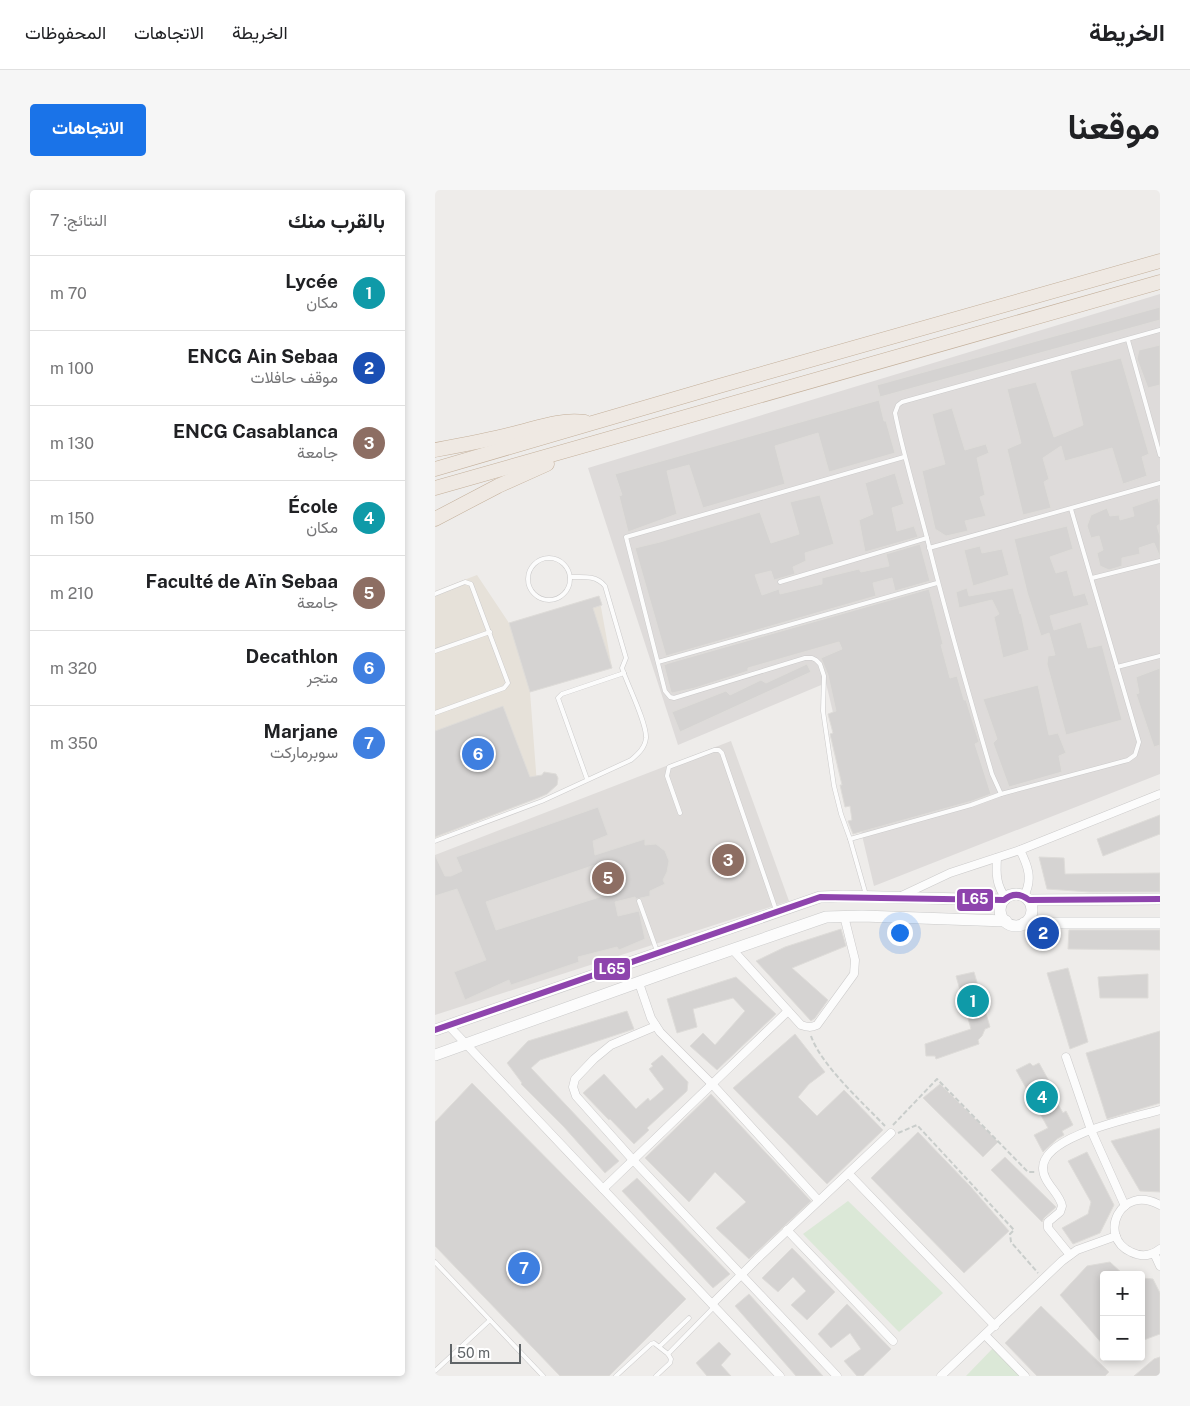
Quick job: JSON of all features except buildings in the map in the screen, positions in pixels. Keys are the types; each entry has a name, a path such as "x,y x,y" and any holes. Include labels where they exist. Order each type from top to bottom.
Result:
{"highway":[{"path":"435,468 1160,261"},
{"path":"435,488 1160,282"},
{"path":"435,450 557,422 591,423"},
{"path":"435,519 498,486 591,445"}],"street":[{"path":"899,897 949,873 1020,850 1160,794"},
{"path":"1020,850 1029,871 1027,898 1032,911 1024,923"},
{"path":"997,858 999,888 1005,899"},
{"path":"435,1030 826,896 1005,899 1015,894 1027,898 1160,899"},
{"path":"1005,899 1000,911 1006,921"},
{"path":"435,1055 818,919 844,916 1006,921 1017,925 1024,923 1160,923"},
{"path":"731,949 801,1024 808,1027 817,1025 853,974 855,960 844,916"},
{"path":"639,983 655,1026 712,1084 818,1200"},
{"path":"603,1188 788,1011"},
{"path":"448,1026 780,1376"},
{"path":"655,1026 611,1045 581,1071 573,1083 574,1091 579,1101 837,1376"},
{"path":"1066,1057 1091,1130 1125,1206"},
{"path":"1070,1255 1048,1228 1049,1222 1061,1210 1062,1204 1044,1172 1045,1159 1051,1150 1091,1130 1160,1110"},
{"path":"713,1306 741,1275 787,1230 891,1133"},
{"path":"849,1174 995,1326"},
{"path":"1160,1205 1151,1200 1133,1201 1118,1214 1115,1224 1115,1236 1127,1251 1135,1255 1145,1256 1157,1251 1160,1266"},
{"path":"787,1230 893,1341"},
{"path":"943,1375 1043,1278 1070,1255 1086,1246 1115,1236"},
{"path":"985,1335 1025,1376"}],"lane":[{"path":"1001,794 992,774 937,583 927,538 904,457 895,413 898,405 902,402 1160,330"},
{"path":"1128,340 1160,455"},
{"path":"866,896 834,786 823,711 824,676 820,664 812,658 805,658 675,698 670,697 665,691 626,538 904,457"},
{"path":"929,548 1160,483"},
{"path":"850,839 971,805 1001,794 1128,760 1135,754 1139,742 1071,509"},
{"path":"780,582 927,538"},
{"path":"548,558 553,558 563,563 570,577 568,588 565,592 551,600 540,598 536,595 532,591 528,580 533,565 542,559 548,558"},
{"path":"1092,578 1160,561"},
{"path":"435,841 542,801 631,760 640,752 644,745 645,730 622,666 627,658 605,586 600,580 593,578 570,577"},
{"path":"435,594 465,582 469,583 508,681 507,686 435,713"},
{"path":"658,662 937,583"},
{"path":"435,651 489,632"},
{"path":"1117,667 1160,656"},
{"path":"587,779 558,698 561,694 624,673"},
{"path":"680,813 667,776 669,767 714,750 719,750 777,912"},
{"path":"639,901 657,953"},
{"path":"435,1262 543,1376"},
{"path":"667,1354 713,1306"},
{"path":"660,1346 689,1318"},
{"path":"435,1371 490,1320"},
{"path":"616,1376 651,1344 656,1343 671,1361 656,1376"}],"path":[{"path":"808,1027 815,1046 843,1081 888,1130 937,1078 1028,1172 1044,1172"},
{"path":"891,1133 893,1135 917,1125 1014,1230 1010,1234 1011,1242 1043,1278"}],"shaded area":[{"path":"1160,294 1160,774 874,886 826,683 678,745 588,468"},
{"path":"477,575 509,623 599,596 612,668 530,692 538,798 435,838 435,591"},
{"path":"731,741 789,901 435,1015 435,855"}],"green space":[{"path":"848,1201 943,1293 899,1332 803,1234"},
{"path":"996,1345 1027,1376 966,1376"}],"transit line":[{"name":"L65","path":"435,1030 820,897 1004,900 1016,895 1029,900 1160,899"}],"place":[{"name":"Decathlon","path":"478,754"},
{"name":"ENCG Casablanca","path":"728,860"},
{"name":"Faculté de Aïn Sebaa","path":"608,878"},
{"name":"ENCG Ain Sebaa","path":"1043,933"},
{"name":"Lycée","path":"973,1001"},
{"name":"École","path":"1042,1097"},
{"name":"Marjane","path":"524,1268"}]}
